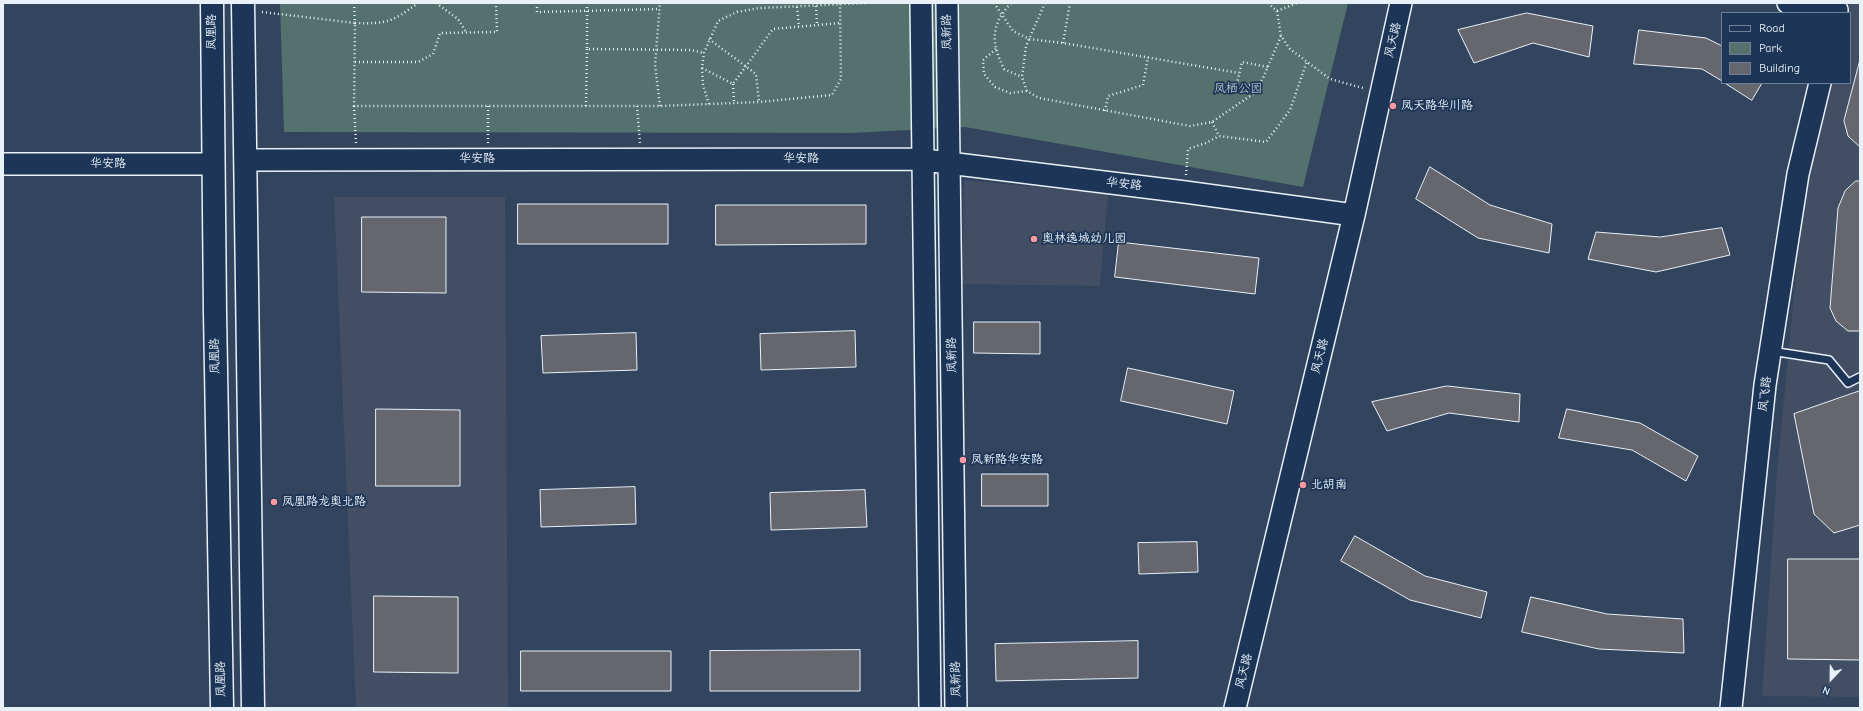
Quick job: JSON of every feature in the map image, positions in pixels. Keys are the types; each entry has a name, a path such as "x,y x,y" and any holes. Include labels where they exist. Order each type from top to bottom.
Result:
{"main road":[{"name":"凤凰路","path":"212,3 213,164 222,708"},
{"path":"244,6 253,708"}],"street":[{"path":"921,3 930,708"},
{"name":"凤新路","path":"947,3 956,708"},
{"name":"风天路","path":"1235,708 1354,214 1401,3"},
{"path":"1788,3 1838,9"},
{"name":"凤飞路","path":"1731,708 1765,385 1798,174 1820,84"},
{"name":"华安路","path":"245,160 923,160 1354,214"},
{"name":"华安路","path":"3,164 213,164"}],"lane":[{"path":"1771,351 1829,360 1848,383 1860,377"}],"path":[{"path":"354,3 355,132"},
{"path":"244,6 355,23 379,24 397,18 418,3"},
{"path":"436,3 458,19 466,32"},
{"path":"355,62 418,62 433,54 440,33 497,32 496,3"},
{"path":"537,3 537,12 660,9"},
{"path":"586,106 587,3"},
{"path":"660,3 655,65 660,106"},
{"path":"709,104 703,85 702,68 704,53 718,21 737,12 759,8 868,3"},
{"path":"994,3 1013,31 1029,39 1064,42 1239,73"},
{"path":"1011,3 1001,14 994,35 996,49 1004,69 1022,77"},
{"path":"1045,3 1026,46 1022,77 1027,91 1039,98 1190,126 1212,122 1254,94 1268,67 1281,36"},
{"path":"1064,42 1070,3"},
{"path":"1268,3 1277,10 1281,36 1290,49 1330,79 1381,93"},
{"path":"1277,10 1297,3"},
{"path":"354,106 660,106 759,102 832,95 841,79 840,4"},
{"path":"816,6 817,25"},
{"path":"796,7 799,27"},
{"path":"734,103 733,84 773,29 840,23"},
{"path":"709,39 756,74 759,102"},
{"path":"587,49 691,50 704,53"},
{"path":"996,49 983,60 984,74 995,87 1010,94 1027,91"},
{"path":"1105,111 1108,96 1143,85 1148,57"},
{"path":"1187,166 1188,149 1206,143 1219,136 1266,142 1290,110 1307,61"},
{"path":"1258,87 1237,83 1242,62 1268,67"},
{"path":"702,68 733,84"},
{"path":"488,106 488,133"},
{"path":"637,106 640,133"},
{"path":"1212,122 1219,136"}],"shaded area":[{"path":"1850,3 1860,3 1860,697 1762,696 1777,472 1807,158 1828,84 1851,84 1851,12 1847,12"},
{"name":"奥林逸城幼儿园","path":"964,180 1108,194 1100,286 962,284"},
{"path":"334,197 505,197 508,708 356,708"}],"green space":[{"name":"凤栖公园","path":"280,3 1348,3 1303,187 965,127 852,133 284,132"}],"building":[{"path":"1527,13 1593,26 1589,57 1533,43 1474,63 1458,30"},
{"path":"1639,30 1706,38 1721,46 1721,80 1702,69 1634,64"},
{"path":"1860,60 1860,147 1848,136 1844,121"},
{"path":"1727,84 1761,84 1752,100"},
{"path":"1430,167 1490,205 1552,224 1549,253 1478,238 1416,199"},
{"path":"1856,181 1860,181 1860,331 1848,331 1836,321 1830,308 1838,208 1845,191"},
{"path":"518,204 668,204 668,244 518,244"},
{"path":"716,205 866,205 866,244 716,245"},
{"path":"362,217 446,217 446,293 362,292"},
{"path":"1722,228 1730,255 1656,272 1588,259 1596,232 1660,237"},
{"path":"1119,242 1259,258 1255,294 1115,277"},
{"path":"974,322 1040,322 1040,354 974,353"},
{"path":"855,331 856,367 761,370 760,334"},
{"path":"636,333 637,370 543,373 541,336"},
{"path":"1128,368 1234,391 1227,424 1121,401"},
{"path":"1447,386 1520,394 1519,422 1449,413 1387,431 1372,402"},
{"path":"1860,391 1860,525 1834,533 1814,514 1794,414"},
{"path":"376,409 460,410 460,486 376,486"},
{"path":"1567,409 1640,423 1698,456 1686,481 1632,450 1559,438"},
{"path":"982,474 1048,474 1048,506 982,506"},
{"path":"635,487 636,524 541,527 540,490"},
{"path":"865,490 867,527 771,530 770,493"},
{"path":"1355,536 1425,576 1487,592 1481,618 1410,600 1341,561"},
{"path":"1197,542 1198,572 1139,574 1138,543"},
{"path":"1788,559 1860,559 1860,660 1788,659"},
{"path":"374,596 458,597 458,673 374,672"},
{"path":"1531,597 1607,614 1683,619 1684,653 1599,649 1522,632"},
{"path":"1138,641 1138,678 996,681 995,644"},
{"path":"860,650 860,691 710,691 710,651"},
{"path":"521,651 671,651 671,691 521,691"}],"place":[{"name":"凤天路华川路","path":"1393,106"},
{"name":"奥林逸城幼儿园","path":"1034,239"},
{"name":"凤新路华安路","path":"963,460"},
{"name":"北胡南","path":"1303,485"},
{"name":"凤凰路龙奥北路","path":"274,502"}]}
